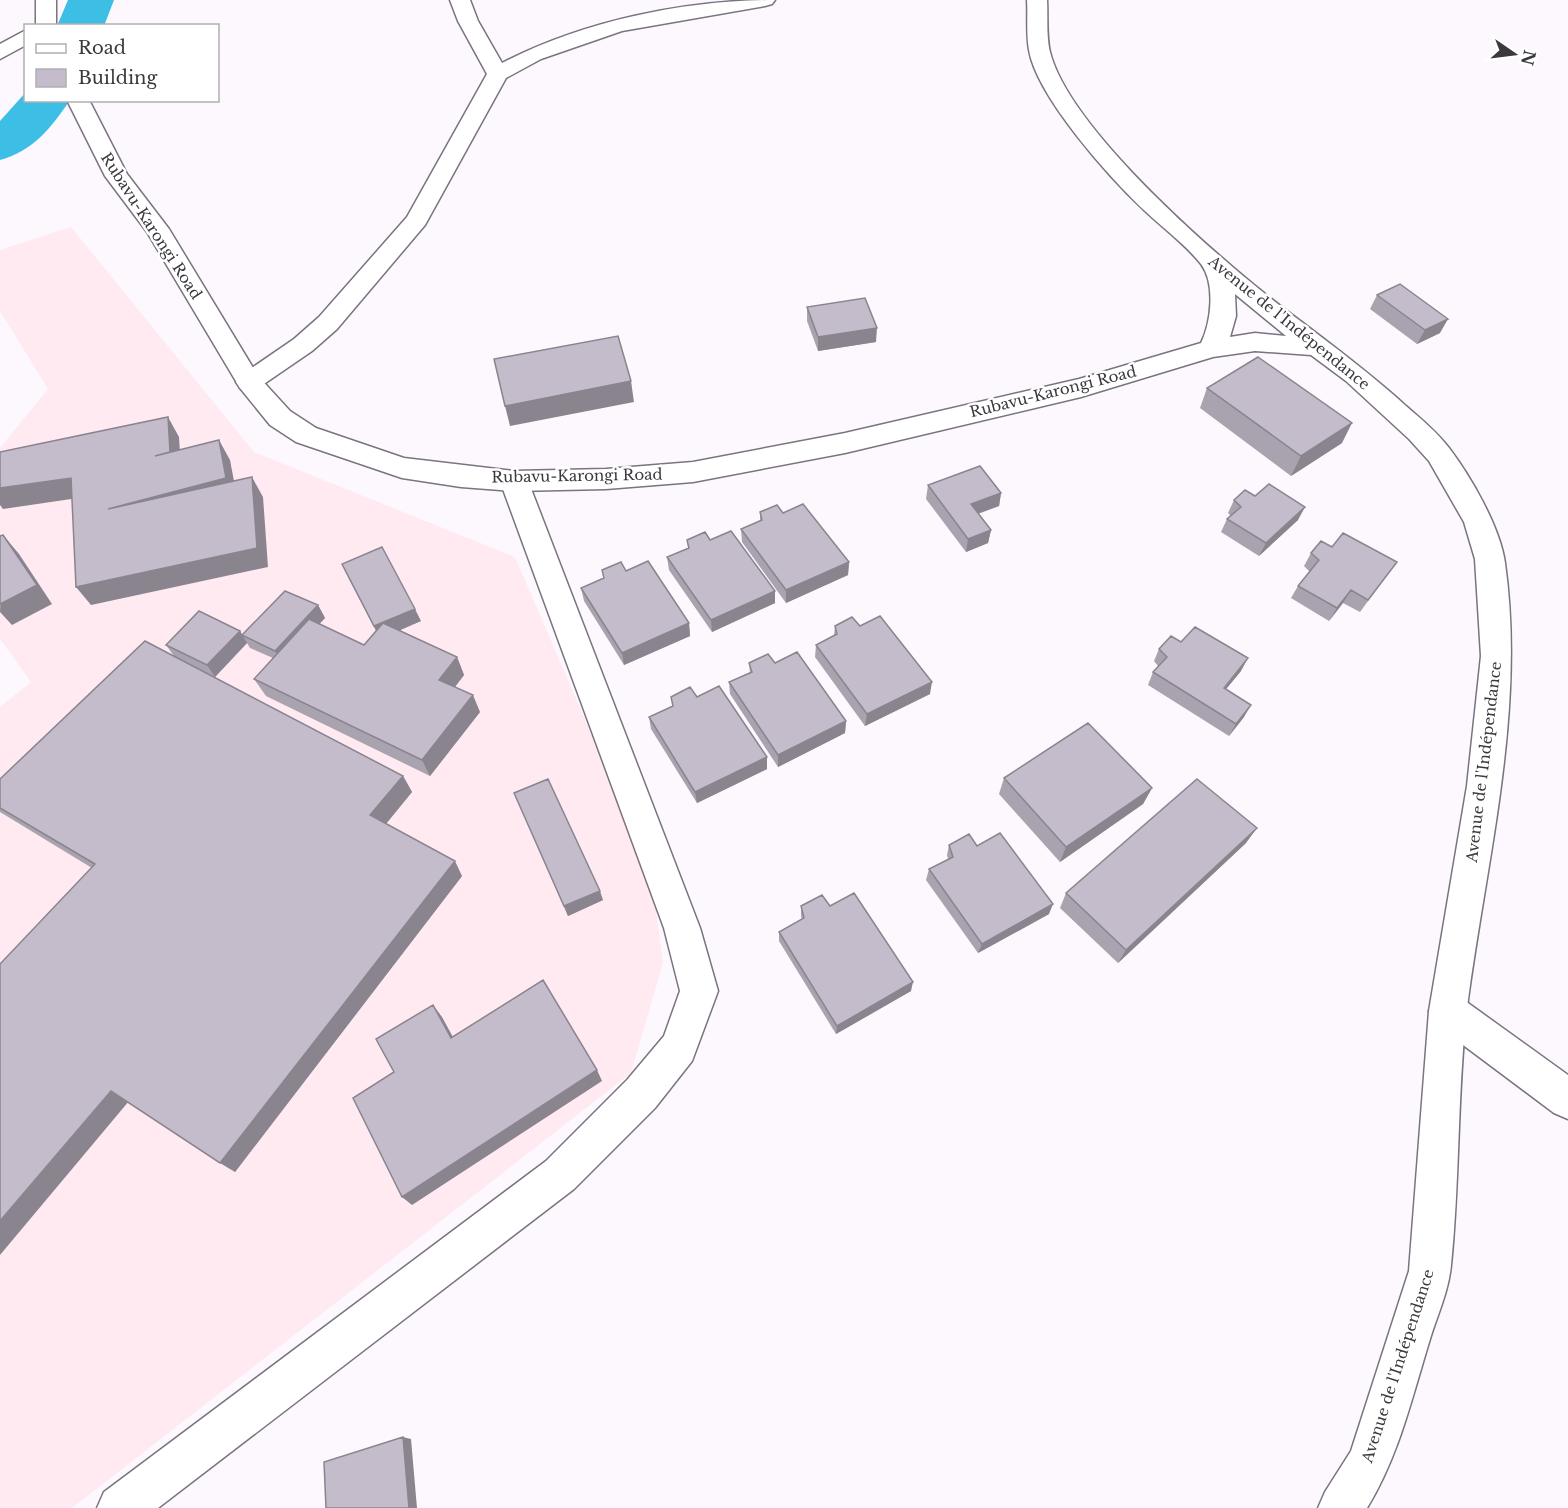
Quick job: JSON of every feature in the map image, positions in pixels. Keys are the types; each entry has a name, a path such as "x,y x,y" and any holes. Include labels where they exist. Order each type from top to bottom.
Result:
{"main road":[{"path":"44,24 46,0"},
{"path":"460,0 468,21 498,74"},
{"path":"249,381 303,345 328,322 417,220 498,74 534,55 618,26 765,0"},
{"name":"Avenue de l'Indépendance","path":"1037,0 1039,51 1057,92 1116,169 1214,263 1316,347 1355,375 1439,454 1478,522 1490,559 1497,656 1484,786 1448,1011 1430,1271 1370,1462 1341,1508"},
{"path":"0,53 24,37"},
{"name":"Rubavu-Karongi Road","path":"79,102 116,176 157,229 249,381 280,418 306,435 402,468 461,477 514,481 606,479 693,472 844,443 1081,388 1211,349 1255,342 1316,347"},
{"path":"1211,349 1223,327 1225,303 1214,263"},
{"path":"120,1508 560,1175 641,1094 679,1048 699,991 682,928 514,481"},
{"path":"1448,1011 1568,1099"}],"shaded area":[{"path":"71,227 254,452 515,557 651,873 663,963 631,1073 72,1508 0,1508 0,707 31,682 0,639 0,448 48,389 0,311 0,250"}],"building":[{"path":"1400,284 1448,319 1425,330 1377,295"},
{"path":"865,298 877,328 818,337 807,307"},
{"path":"618,336 631,381 505,406 494,359"},
{"path":"1258,357 1352,423 1301,456 1207,388"},
{"path":"168,417 170,452 155,456 219,440 226,478 108,509 252,477 257,548 76,587 71,478 0,488 0,452"},
{"path":"980,466 1001,493 971,504 991,530 968,539 928,485"},
{"path":"1269,484 1305,507 1266,543 1227,519 1241,507 1234,500 1245,490 1255,496"},
{"path":"803,504 849,562 786,590 741,529 762,520 760,512 777,505 783,513"},
{"path":"731,531 775,591 711,620 667,557 689,548 687,540 705,532 710,540"},
{"path":"1343,533 1397,562 1368,600 1351,590 1337,608 1298,586 1319,560 1311,553 1321,541 1332,547"},
{"path":"3,535 37,585 0,604 0,536"},
{"path":"382,547 415,609 374,626 342,564"},
{"path":"648,561 689,623 622,653 581,588 604,578 602,570 621,562 626,571"},
{"path":"285,591 318,605 275,651 242,635"},
{"path":"199,611 240,631 207,665 166,645"},
{"path":"880,616 932,682 867,714 816,645 837,634 835,626 852,617 860,626"},
{"path":"309,619 364,645 383,623 457,657 439,680 473,695 422,760 254,679"},
{"path":"1195,627 1248,658 1224,688 1251,705 1236,724 1153,672 1167,657 1159,649 1171,636 1181,642"},
{"path":"145,641 403,776 370,815 455,861 220,1163 111,1091 0,1221 0,964 95,864 0,808 0,779"},
{"path":"797,652 846,721 778,755 729,682 752,672 749,663 768,654 775,663"},
{"path":"719,686 767,757 695,792 649,717 673,706 671,697 690,687 697,697"},
{"path":"1088,723 1152,788 1066,847 1004,778"},
{"path":"548,779 600,891 564,906 514,793"},
{"path":"1197,779 1257,828 1126,950 1066,893"},
{"path":"1000,833 1053,904 982,944 929,869 953,857 949,845 969,834 977,846"},
{"path":"854,893 913,982 837,1026 779,932 804,918 801,906 822,895 830,906"},
{"path":"543,980 597,1070 402,1197 353,1098 394,1072 376,1039 433,1005 451,1038"},
{"path":"403,1437 409,1508 326,1508 324,1462"}],"waterway":[{"path":"81,24 91,0"},
{"path":"0,144 18,132 43,102"}]}
